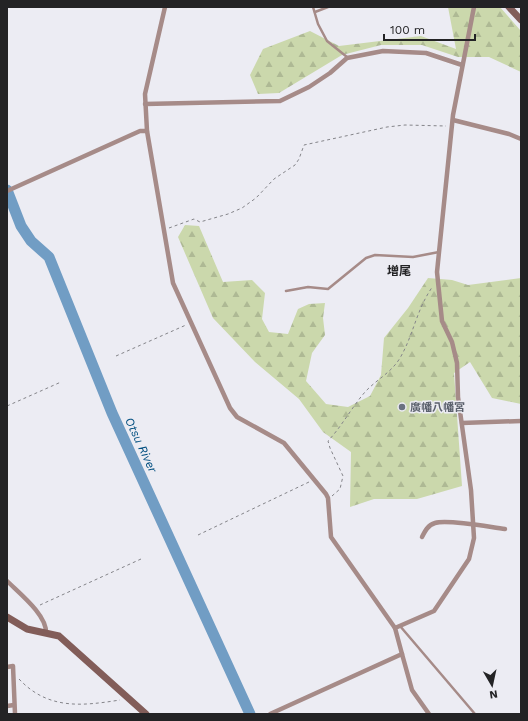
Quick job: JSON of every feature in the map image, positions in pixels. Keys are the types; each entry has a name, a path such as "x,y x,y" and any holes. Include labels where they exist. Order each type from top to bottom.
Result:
{"street":[{"path":"164,7 145,94 145,104 147,131 174,283 190,322 230,408 236,417 284,443 315,479 328,498 331,538 395,628 412,690 429,714"},
{"path":"395,628 434,611 438,607 469,559 474,538 471,490 462,423 455,352 442,321 437,281 452,126 462,65 474,7"},
{"path":"509,7 521,20"},
{"path":"145,104 280,101 330,74 347,58 383,51 420,52 462,65"},
{"path":"453,120 509,134 521,139"},
{"path":"7,191 140,132 147,131"},
{"path":"462,423 521,421"},
{"path":"422,537 427,528 434,523 473,524 505,529"},
{"path":"7,581 34,607 46,627 46,633"},
{"path":"7,617 27,629 59,636 146,714"},
{"path":"270,714 402,654"},
{"path":"7,667 13,666 15,714"},
{"path":"7,706 14,705"}],"lane":[{"path":"313,7 318,24 327,41 347,58"},
{"path":"315,12 328,7"},
{"path":"286,291 308,286 328,289 366,258 375,255 413,257 440,252"},
{"path":"400,626 475,714"}],"path":[{"path":"164,230 194,219 200,222 210,220 242,208 256,198 274,179 295,165 304,145 387,127 405,125 452,126"},
{"path":"328,498 336,493 342,482 343,476 328,441 341,427 366,392 392,370 401,357 420,307 437,281"},
{"path":"116,356 190,322"},
{"path":"7,406 61,382"},
{"path":"198,535 315,479"},
{"path":"34,607 141,559"},
{"path":"14,674 33,692 52,702 76,705 124,699 127,696"}],"green space":[{"path":"448,7 500,7 521,31 521,72 489,57 458,57 422,45 381,45 342,55 279,93 258,94 250,75 263,49 310,31 339,46 421,36 456,49"},
{"path":"185,225 199,226 223,282 252,280 265,293 262,319 269,332 288,334 298,309 309,304 325,303 323,318 325,335 312,353 306,381 326,404 348,407 370,396 381,375 384,338 408,308 428,278 452,280 468,285 521,278 521,404 492,398 470,362 454,373 462,486 417,499 374,499 350,507 351,452 323,432 299,399 255,362 213,318 178,237"}],"waterway":[{"name":"Otsu River","path":"7,190 21,226 31,241 49,257 112,413 250,714"}],"place":[{"name":"廣幡八幡宮","path":"402,407"}],"district":[{"name":"増尾","path":"399,271"}]}
